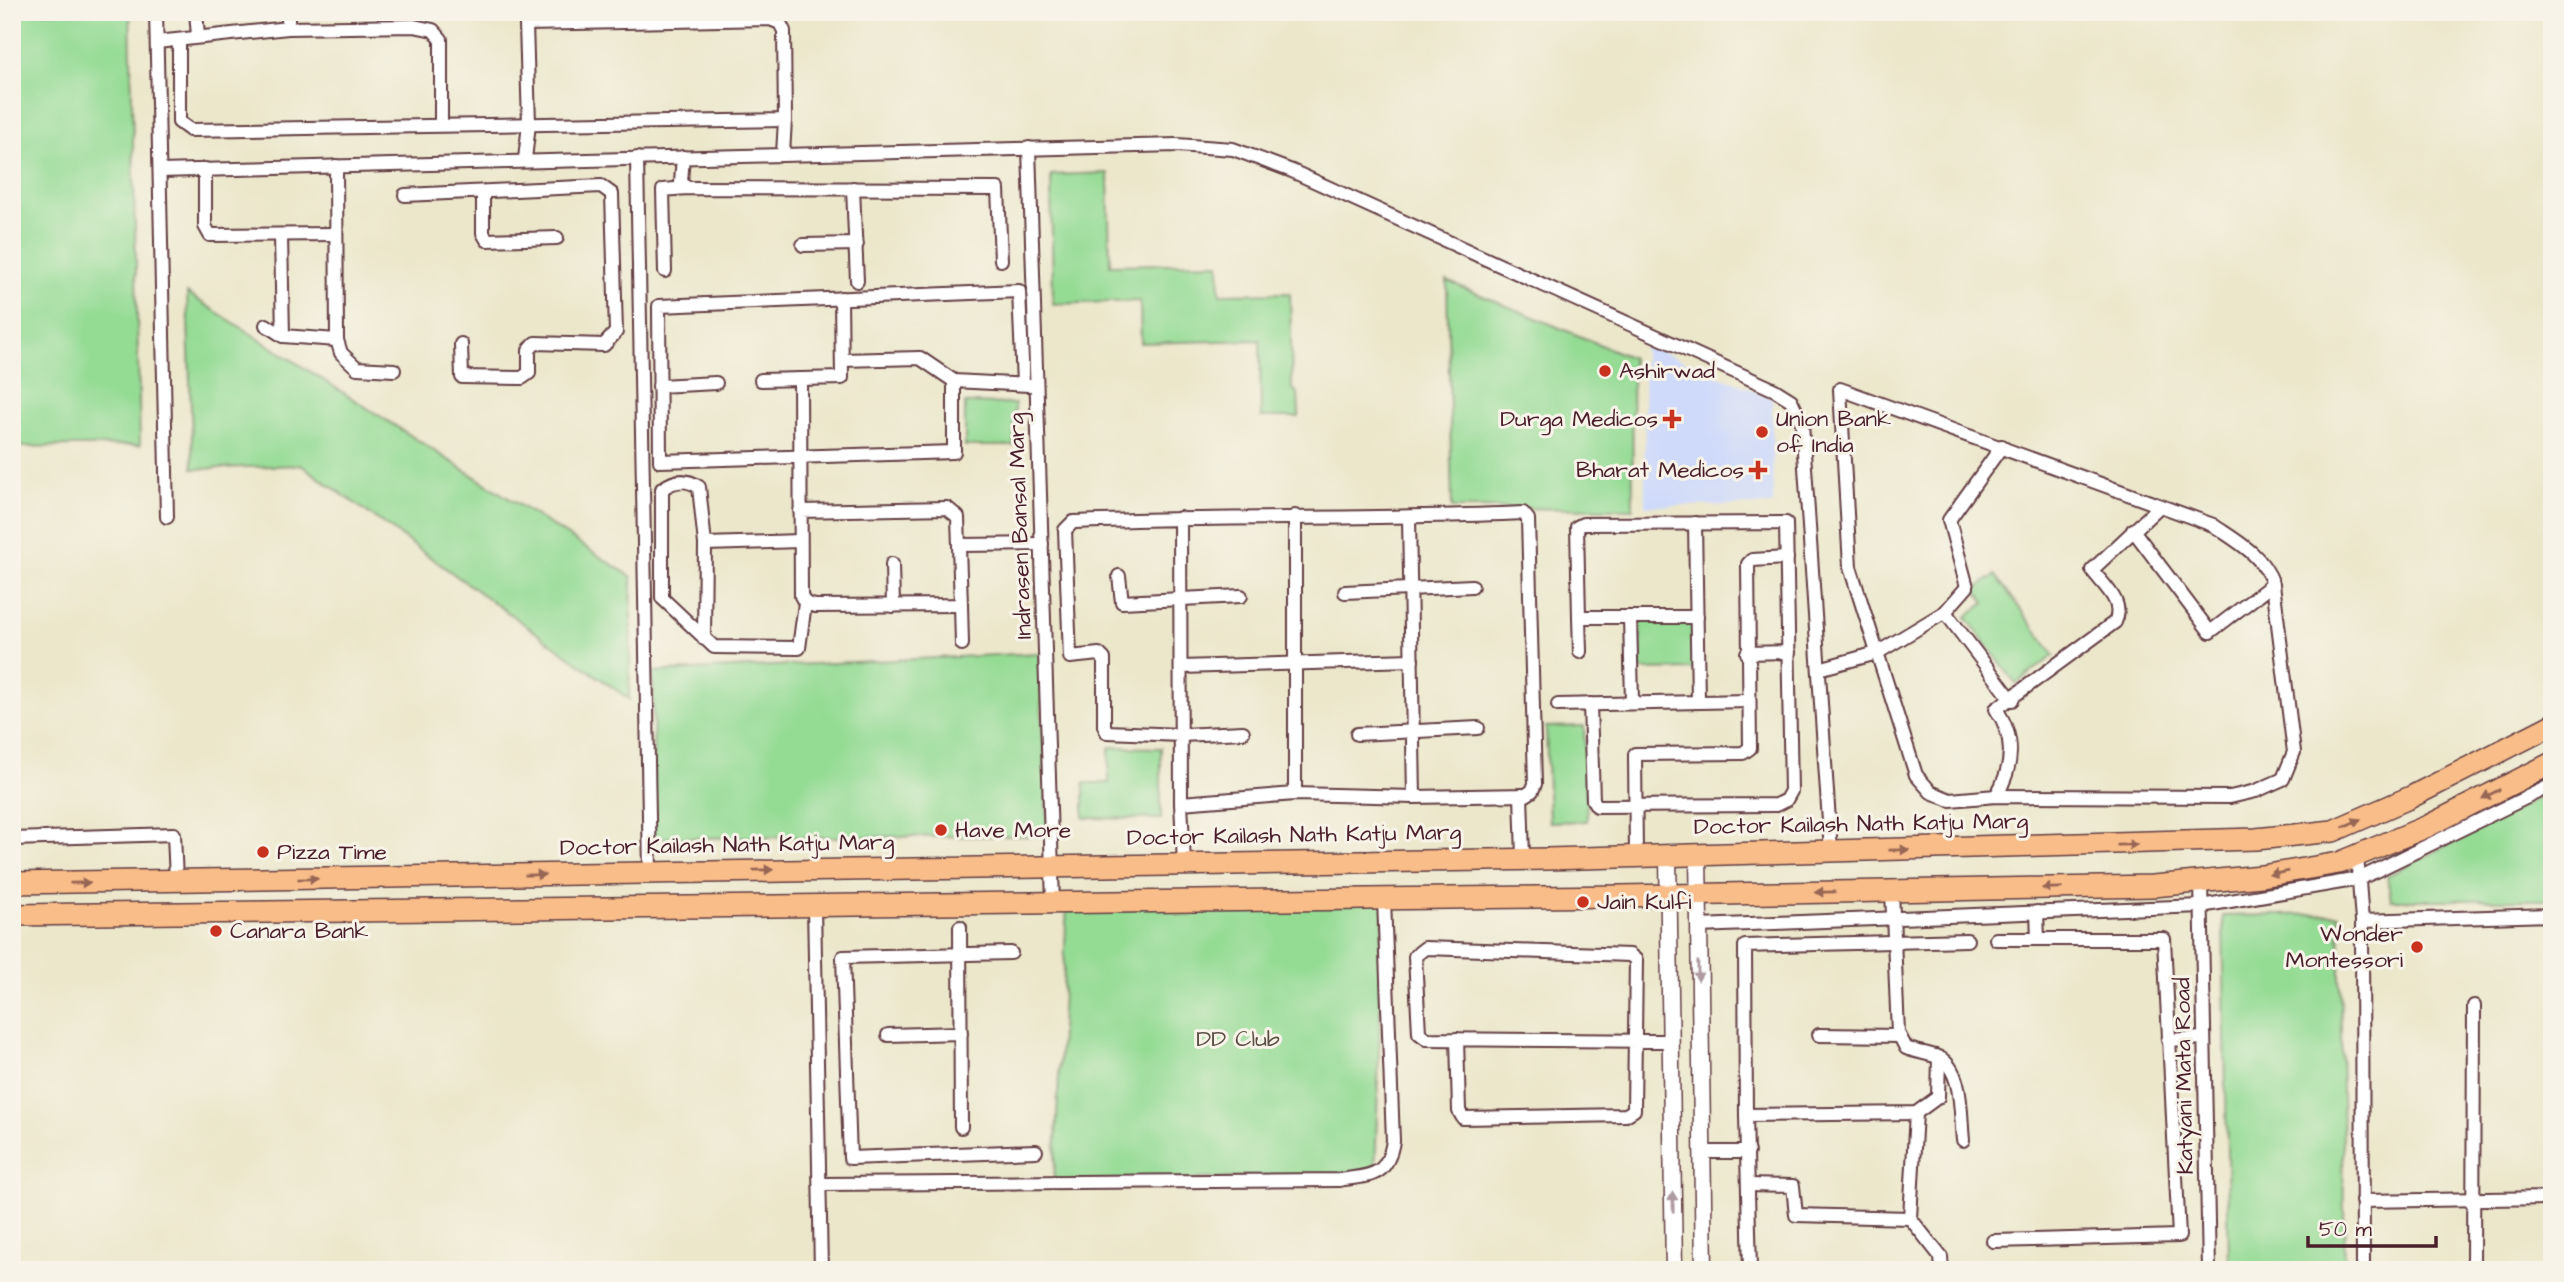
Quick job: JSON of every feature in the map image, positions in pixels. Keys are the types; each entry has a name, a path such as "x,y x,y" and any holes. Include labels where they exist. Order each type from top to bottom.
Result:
{"main road":[{"name":"Doctor Kailash Nath Katju Marg","path":"12,883 1668,855 2162,844 2256,839 2333,831 2411,797 2552,725"},
{"path":"2516,743 2530,774"},
{"path":"12,915 1669,896 2153,886 2262,876 2339,863 2428,826 2552,763"}],"street":[{"path":"156,12 167,517"},
{"path":"196,12 198,36"},
{"path":"288,12 288,28"},
{"path":"525,159 529,124 526,18 770,19 780,23 784,31 783,154"},
{"path":"157,42 198,36 414,19 433,30 441,39 441,125"},
{"path":"179,40 180,122 191,130 785,120"},
{"path":"160,171 525,159 1177,145 1233,149 1292,171 1791,400 1802,423 1831,851"},
{"name":"Indrasen Bansal Marg","path":"1029,148 1053,903"},
{"path":"683,157 681,182 687,188"},
{"path":"637,158 650,872"},
{"path":"336,166 337,340 341,352 357,368 394,370"},
{"path":"205,169 207,232 210,235 337,234"},
{"path":"405,195 601,186 612,194 616,332 611,341 604,345 534,343 529,350 529,373 522,378 462,377 461,344"},
{"path":"664,271 663,190 687,188 998,188 1001,260"},
{"path":"853,188 857,281"},
{"path":"483,193 483,233 487,240 557,238"},
{"path":"612,221 638,221"},
{"path":"281,236 283,336"},
{"path":"803,245 857,244"},
{"path":"954,381 954,452 660,461 659,306 1019,291 1023,384"},
{"path":"761,380 842,378 841,298"},
{"path":"266,325 283,336 337,340"},
{"path":"842,360 920,358 954,381 1037,386"},
{"path":"704,639 705,544 699,487 682,480 670,483 662,489 662,598 704,639 714,647 799,648 805,603 801,596 800,379"},
{"path":"659,386 716,383"},
{"path":"1840,389 2002,446 2213,524 2253,552 2267,567 2273,584 2294,752 2283,779 2256,792 2230,797 1996,796 1950,800 1931,792 1916,775 1850,567 1840,389"},
{"path":"1819,668 1877,653 1945,612 1967,587 1949,520 2002,446"},
{"path":"1996,796 2009,774 2011,749 2005,721 1996,709 2012,700 2115,622 2120,613 2118,603 2092,570 2160,506"},
{"path":"800,511 947,508 958,517 961,644"},
{"path":"1181,803 1295,794 1414,797 1521,795 1532,791 1535,784 1528,519 1523,513 1409,518 1295,516 1073,522 1065,530 1070,657 1099,654 1104,659 1104,726 1107,732 1181,735 1243,732"},
{"path":"1295,516 1295,794"},
{"path":"1180,518 1181,803 1184,863"},
{"path":"1409,518 1414,797"},
{"path":"1580,652 1577,527 1583,524 1784,522 1791,791 1786,800 1776,805 1597,806 1594,800 1590,704"},
{"path":"1695,523 1698,701"},
{"path":"2133,530 2210,632 2273,584"},
{"path":"705,544 800,541"},
{"path":"960,545 1041,544"},
{"path":"1636,855 1635,754 1747,752 1750,748 1747,653 1749,561 1787,558"},
{"path":"892,564 893,606"},
{"path":"1119,576 1122,602 1241,596"},
{"path":"1345,592 1472,586"},
{"path":"805,603 815,606 961,605"},
{"path":"1945,612 2012,700"},
{"path":"1579,617 1696,617"},
{"path":"1630,617 1632,702"},
{"path":"1747,653 1789,652"},
{"path":"1181,667 1412,660"},
{"path":"1558,705 1748,701"},
{"path":"1357,734 1478,728"},
{"path":"1698,926 2201,906 2359,879 2552,785"},
{"path":"1521,795 1523,857"},
{"path":"12,839 174,834 176,881"},
{"path":"1698,854 1704,1270"},
{"path":"1668,855 1674,1270"},
{"path":"2357,855 2362,921 2363,1270"},
{"name":"Katyani Mata Road","path":"2201,881 2209,1270"},
{"path":"1892,891 1899,1036 1906,1048 1939,1058 1951,1068 1956,1082 1963,1140"},
{"path":"821,1184 1339,1180 1375,1175 1390,1161 1393,1141 1384,899"},
{"path":"814,906 821,1270"},
{"path":"2037,912 2038,939"},
{"path":"2362,921 2552,915"},
{"path":"960,927 961,1127"},
{"path":"1993,1241 2179,1236 2164,939 1996,939"},
{"path":"1750,1270 1745,946 1967,940"},
{"path":"1457,1040 1459,1111 1468,1118 1626,1115 1634,1110 1635,1041 1636,960 1630,955 1425,948 1415,956 1419,1033 1427,1039 1457,1040 1635,1041 1670,1041"},
{"path":"1011,953 843,957 850,1158 1036,1151"},
{"path":"2473,1270 2474,1006"},
{"path":"888,1035 961,1033"},
{"path":"1819,1035 1899,1036"},
{"path":"2168,1040 2204,1038"},
{"path":"1746,1115 1916,1113 1938,1097 1939,1058"},
{"path":"1916,1113 1910,1218 1941,1257 1942,1270"},
{"path":"1702,1152 1748,1152"},
{"path":"1748,1185 1793,1186 1796,1215 1910,1218"},
{"path":"2362,1201 2552,1198"}],"shaded area":[{"path":"1644,344 1772,398 1773,505 1645,506"}],"green space":[{"path":"12,12 130,12 140,445 12,447"},
{"path":"1108,173 1110,265 1219,263 1220,294 1290,293 1292,388 1298,394 1299,417 1261,417 1260,340 1141,343 1140,301 1053,304 1051,175"},
{"path":"1447,281 1632,358 1633,509 1452,508"},
{"path":"187,293 632,577 629,699 301,465 193,469"},
{"path":"965,403 1015,404 1014,446 965,446"},
{"path":"1995,575 2054,655 2016,684 1966,617 1985,603 1976,589"},
{"path":"1694,619 1695,669 1641,670 1640,620"},
{"path":"1039,653 1048,836 654,838 653,672"},
{"path":"1584,726 1587,821 1549,822 1546,727"},
{"path":"1109,747 1161,748 1161,819 1084,818 1084,783 1109,783"},
{"path":"2552,791 2552,900 2391,900 2387,876"},
{"name":"DD Club","path":"1384,899 1375,1175 1054,1182 1067,903"},
{"path":"2339,914 2345,1270 2229,1270 2223,916"}],"place":[{"name":"Ashirwad","path":"1605,371"},
{"name":"Durga Medicos","path":"1672,419"},
{"name":"Union Bank of India","path":"1762,432"},
{"name":"Bharat Medicos","path":"1758,470"},
{"name":"Have More","path":"941,830"},
{"name":"Pizza Time","path":"263,852"},
{"name":"Jain Kulfi","path":"1583,902"},
{"name":"Canara Bank","path":"216,931"},
{"name":"Wonder Montessori","path":"2417,947"}]}
